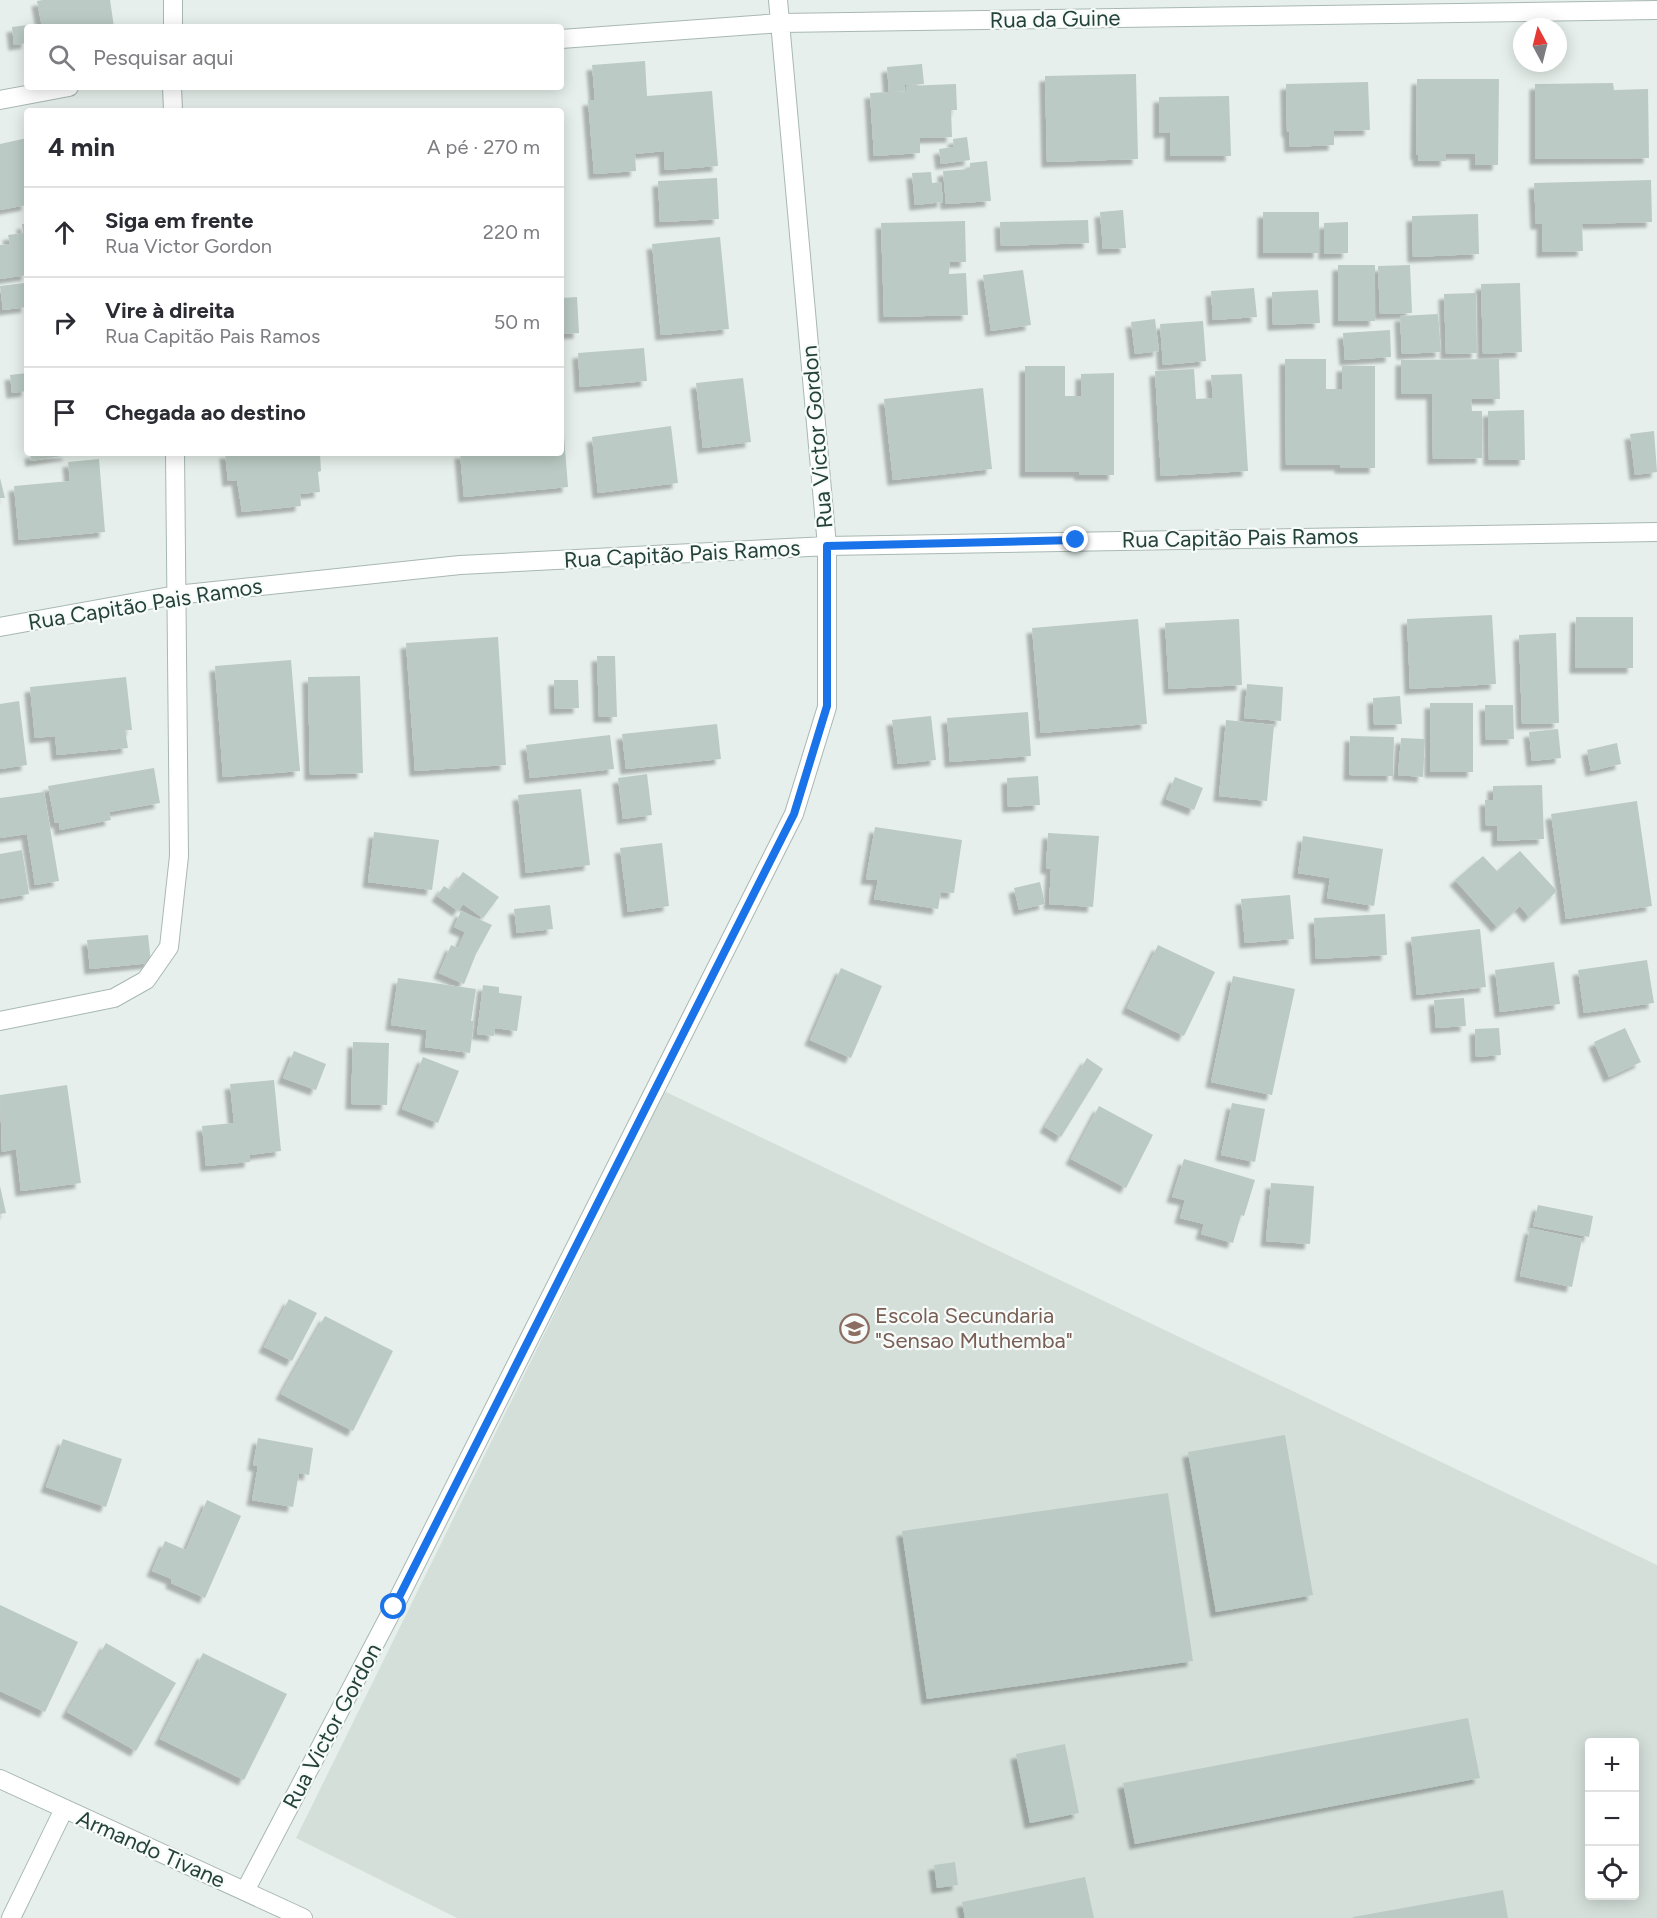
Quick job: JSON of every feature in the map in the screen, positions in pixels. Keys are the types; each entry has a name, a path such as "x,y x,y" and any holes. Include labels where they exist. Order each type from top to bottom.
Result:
{"street":[{"path":"173,0 173,24"},
{"name":"Rua Victor Gordon","path":"245,1892 394,1607 794,814 827,706 827,546 778,0"},
{"name":"Rua da Guine","path":"564,39 781,23 1657,10"},
{"path":"0,100 53,90"},
{"path":"172,90 173,108"},
{"path":"0,1021 114,998 146,980 170,947 179,856 175,456"},
{"name":"Rua Capitão Pais Ramos","path":"0,627 176,595 460,565 827,546 1657,532"},
{"name":"Armando Tivane","path":"0,1779 303,1918"},
{"path":"11,1918 63,1809"}],"shaded area":[{"name":"Escola Secundaria \"Sensao Muthemba\"","path":"664,1091 1657,1565 1657,1918 457,1918 296,1838"}],"building":[{"path":"110,0 114,24 41,24 37,1"},
{"path":"24,26 24,43 14,45 12,27"},
{"path":"645,61 647,96 712,91 718,166 665,170 664,151 635,154 636,171 594,174 588,100 595,100 592,65"},
{"path":"922,64 924,84 904,85 905,91 894,92 905,92 906,95 906,86 956,84 957,110 951,110 952,137 920,138 920,153 874,156 870,93 889,92 887,67"},
{"path":"1136,74 1138,159 1047,162 1045,76"},
{"path":"1417,79 1499,79 1498,165 1475,165 1475,154 1446,154 1446,161 1418,161 1418,154 1416,155"},
{"path":"1368,82 1370,130 1334,131 1334,145 1290,147 1287,131 1286,84"},
{"path":"1613,83 1614,90 1648,89 1649,158 1535,159 1535,84"},
{"path":"1229,96 1231,156 1170,156 1170,132 1159,133 1159,97"},
{"path":"967,137 970,160 941,164 939,149 954,147 953,139"},
{"path":"24,139 24,206 0,210 0,144"},
{"path":"987,161 991,201 946,204 943,171 970,169 970,163"},
{"path":"931,172 932,183 941,182 943,202 915,205 912,173"},
{"path":"717,178 719,219 660,222 658,181"},
{"path":"1651,180 1652,222 1582,224 1583,251 1542,252 1542,224 1536,224 1534,183"},
{"path":"1123,210 1126,248 1103,249 1100,212"},
{"path":"1263,212 1319,212 1319,253 1263,253"},
{"path":"1478,214 1479,254 1413,257 1412,216"},
{"path":"1088,220 1089,243 1001,246 1000,222"},
{"path":"965,221 966,262 950,262 949,274 966,273 968,315 884,317 881,223"},
{"path":"1348,222 1348,253 1324,254 1324,223"},
{"path":"22,224 24,224 24,275 0,279 0,245 10,244 8,235 23,233"},
{"path":"720,237 729,329 661,335 652,244"},
{"path":"1338,265 1375,265 1375,321 1338,321"},
{"path":"1410,265 1412,313 1380,314 1378,266"},
{"path":"1023,270 1031,325 991,331 983,275"},
{"path":"24,283 24,307 3,310 0,286"},
{"path":"1520,283 1522,352 1483,354 1481,284"},
{"path":"1254,288 1257,317 1213,320 1211,291"},
{"path":"1318,290 1320,323 1273,325 1272,292"},
{"path":"1476,293 1477,353 1446,354 1444,294"},
{"path":"577,297 579,333 564,334 564,298"},
{"path":"1438,314 1441,352 1402,354 1400,316"},
{"path":"1155,319 1159,351 1135,354 1131,322"},
{"path":"1203,321 1206,361 1163,365 1160,324"},
{"path":"1390,330 1391,357 1345,360 1343,333"},
{"path":"644,348 647,381 580,387 578,353"},
{"path":"1285,359 1326,359 1326,389 1342,389 1342,366 1375,366 1375,468 1340,468 1340,465 1286,465"},
{"path":"1499,359 1500,399 1471,399 1472,411 1482,411 1482,458 1433,459 1432,394 1401,394 1401,360"},
{"path":"1025,366 1065,366 1065,396 1081,396 1081,374 1114,373 1114,475 1080,475 1079,472 1025,472"},
{"path":"1194,369 1196,399 1213,398 1211,375 1242,374 1248,471 1161,476 1155,371"},
{"path":"24,373 24,391 12,393 10,375"},
{"path":"743,378 751,442 703,448 696,383"},
{"path":"983,388 992,469 893,480 884,399"},
{"path":"1524,410 1525,460 1489,460 1488,411"},
{"path":"671,426 678,483 598,493 592,437"},
{"path":"1654,431 1657,472 1635,475 1630,434"},
{"path":"564,436 568,487 464,497 460,456 564,456"},
{"path":"30,456 62,456 31,461"},
{"path":"225,456 320,456 321,471 318,472 320,492 300,494 301,506 242,512 237,480 228,481"},
{"path":"99,459 105,532 19,540 14,486 70,481 68,462"},
{"path":"0,478 5,498 0,498"},
{"path":"1492,615 1496,684 1410,689 1407,619"},
{"path":"1576,617 1633,617 1633,668 1575,668"},
{"path":"1138,619 1147,724 1041,733 1032,628"},
{"path":"1239,619 1242,685 1169,689 1165,623"},
{"path":"1556,633 1559,723 1522,724 1519,635"},
{"path":"498,637 506,765 415,771 406,643"},
{"path":"597,656 615,656 617,717 599,717"},
{"path":"291,660 300,771 223,777 215,666"},
{"path":"360,676 363,773 310,775 308,677"},
{"path":"126,677 132,730 125,730 128,748 57,755 55,736 35,738 30,687"},
{"path":"554,680 578,680 579,708 555,709"},
{"path":"1247,684 1283,687 1281,721 1244,718"},
{"path":"1400,696 1402,724 1374,725 1373,698"},
{"path":"19,701 27,765 0,769 0,704"},
{"path":"1430,703 1473,703 1473,772 1430,772"},
{"path":"1485,705 1513,705 1514,739 1486,740"},
{"path":"1028,712 1031,756 950,762 947,718"},
{"path":"931,716 936,760 898,764 892,720"},
{"path":"1226,720 1274,725 1267,801 1219,796"},
{"path":"717,724 721,759 626,769 622,734"},
{"path":"1558,729 1561,758 1532,761 1529,732"},
{"path":"610,735 614,769 530,778 526,745"},
{"path":"1350,736 1394,737 1393,776 1349,775"},
{"path":"1401,738 1425,739 1423,777 1398,775"},
{"path":"1617,743 1621,764 1591,771 1587,750"},
{"path":"154,768 160,803 109,812 111,820 60,830 59,822 55,823 48,786"},
{"path":"647,774 652,815 623,819 618,778"},
{"path":"1038,776 1040,805 1008,807 1007,778"},
{"path":"1175,777 1203,788 1194,810 1166,799"},
{"path":"1542,785 1544,839 1497,841 1497,826 1486,826 1485,800 1493,800 1493,786"},
{"path":"581,789 590,865 526,873 518,795"},
{"path":"44,792 59,881 35,885 27,834 0,838 0,798"},
{"path":"1637,801 1652,906 1566,919 1551,814"},
{"path":"875,827 962,840 954,893 941,892 938,909 874,899 878,880 866,879"},
{"path":"374,832 439,840 432,890 368,882"},
{"path":"1048,833 1099,836 1093,907 1049,904 1051,869 1046,868"},
{"path":"1303,836 1383,849 1374,906 1327,898 1330,878 1298,873"},
{"path":"662,843 669,906 628,912 620,848"},
{"path":"22,850 29,894 0,899 0,854"},
{"path":"1520,851 1557,891 1529,917 1520,906 1497,927 1455,880 1483,856 1497,871"},
{"path":"463,872 499,897 483,918 463,904 458,911 437,896 444,886 450,890"},
{"path":"1040,882 1045,904 1019,910 1014,888"},
{"path":"1290,895 1294,939 1245,943 1241,899"},
{"path":"550,905 553,929 517,933 514,909"},
{"path":"461,911 492,925 476,954 464,984 439,973 451,945 458,948 465,932 454,927"},
{"path":"1385,914 1387,955 1316,959 1314,918"},
{"path":"1480,929 1486,987 1417,995 1411,937"},
{"path":"148,935 151,963 90,969 87,940"},
{"path":"1158,945 1215,972 1184,1036 1127,1008"},
{"path":"1647,960 1654,1003 1584,1013 1578,970"},
{"path":"1554,962 1560,1004 1500,1012 1495,970"},
{"path":"841,968 882,986 851,1058 810,1040"},
{"path":"1233,976 1295,989 1272,1095 1211,1082"},
{"path":"398,978 476,989 471,1021 474,1021 470,1053 425,1047 427,1030 391,1025"},
{"path":"483,985 499,987 499,993 522,996 517,1031 495,1028 494,1036 477,1034"},
{"path":"1464,998 1466,1026 1436,1028 1434,1000"},
{"path":"1499,1028 1501,1055 1476,1057 1475,1029"},
{"path":"1625,1028 1641,1062 1609,1077 1594,1042"},
{"path":"353,1042 389,1043 387,1105 351,1104"},
{"path":"294,1051 326,1064 316,1090 283,1078"},
{"path":"423,1057 459,1071 438,1123 402,1109"},
{"path":"1087,1058 1103,1069 1061,1137 1045,1127"},
{"path":"274,1080 281,1151 250,1155 250,1162 206,1166 202,1126 234,1123 230,1084"},
{"path":"67,1085 81,1183 21,1191 16,1149 2,1152 0,1095"},
{"path":"1232,1103 1265,1109 1255,1162 1221,1155"},
{"path":"1099,1106 1153,1135 1126,1188 1071,1159"},
{"path":"1184,1159 1255,1180 1233,1243 1201,1234 1204,1224 1180,1218 1185,1200 1172,1197"},
{"path":"1271,1183 1314,1186 1310,1244 1266,1241"},
{"path":"0,1186 6,1213 0,1214"},
{"path":"1538,1205 1593,1216 1589,1237 1533,1226"},
{"path":"1530,1228 1582,1239 1572,1287 1520,1276"},
{"path":"289,1299 317,1313 292,1361 264,1347"},
{"path":"325,1316 393,1351 353,1431 281,1394"},
{"path":"1285,1435 1313,1595 1216,1612 1188,1452"},
{"path":"258,1438 313,1448 309,1475 299,1473 293,1507 252,1500 258,1466 253,1465"},
{"path":"63,1439 122,1459 106,1507 46,1487"},
{"path":"1168,1493 1193,1661 927,1699 902,1531"},
{"path":"207,1500 241,1516 205,1598 171,1583 172,1579 152,1571 165,1541 186,1550"},
{"path":"0,1605 78,1642 45,1712 0,1691"},
{"path":"106,1643 176,1683 136,1751 67,1712"},
{"path":"203,1653 287,1694 244,1780 160,1739"},
{"path":"1468,1718 1480,1778 1135,1844 1123,1783"},
{"path":"1065,1744 1079,1813 1030,1823 1016,1754"},
{"path":"955,1862 958,1885 937,1888 934,1865"},
{"path":"1085,1877 1094,1918 965,1918 962,1902"},
{"path":"1503,1890 1508,1918 1353,1918 1353,1917"}],"place":[{"name":"Escola Secundaria \"Sensao Muthemba\"","path":"854,1328"}],"route":[{"path":"394,1607 794,814 827,706 827,546 1076,540"}]}
